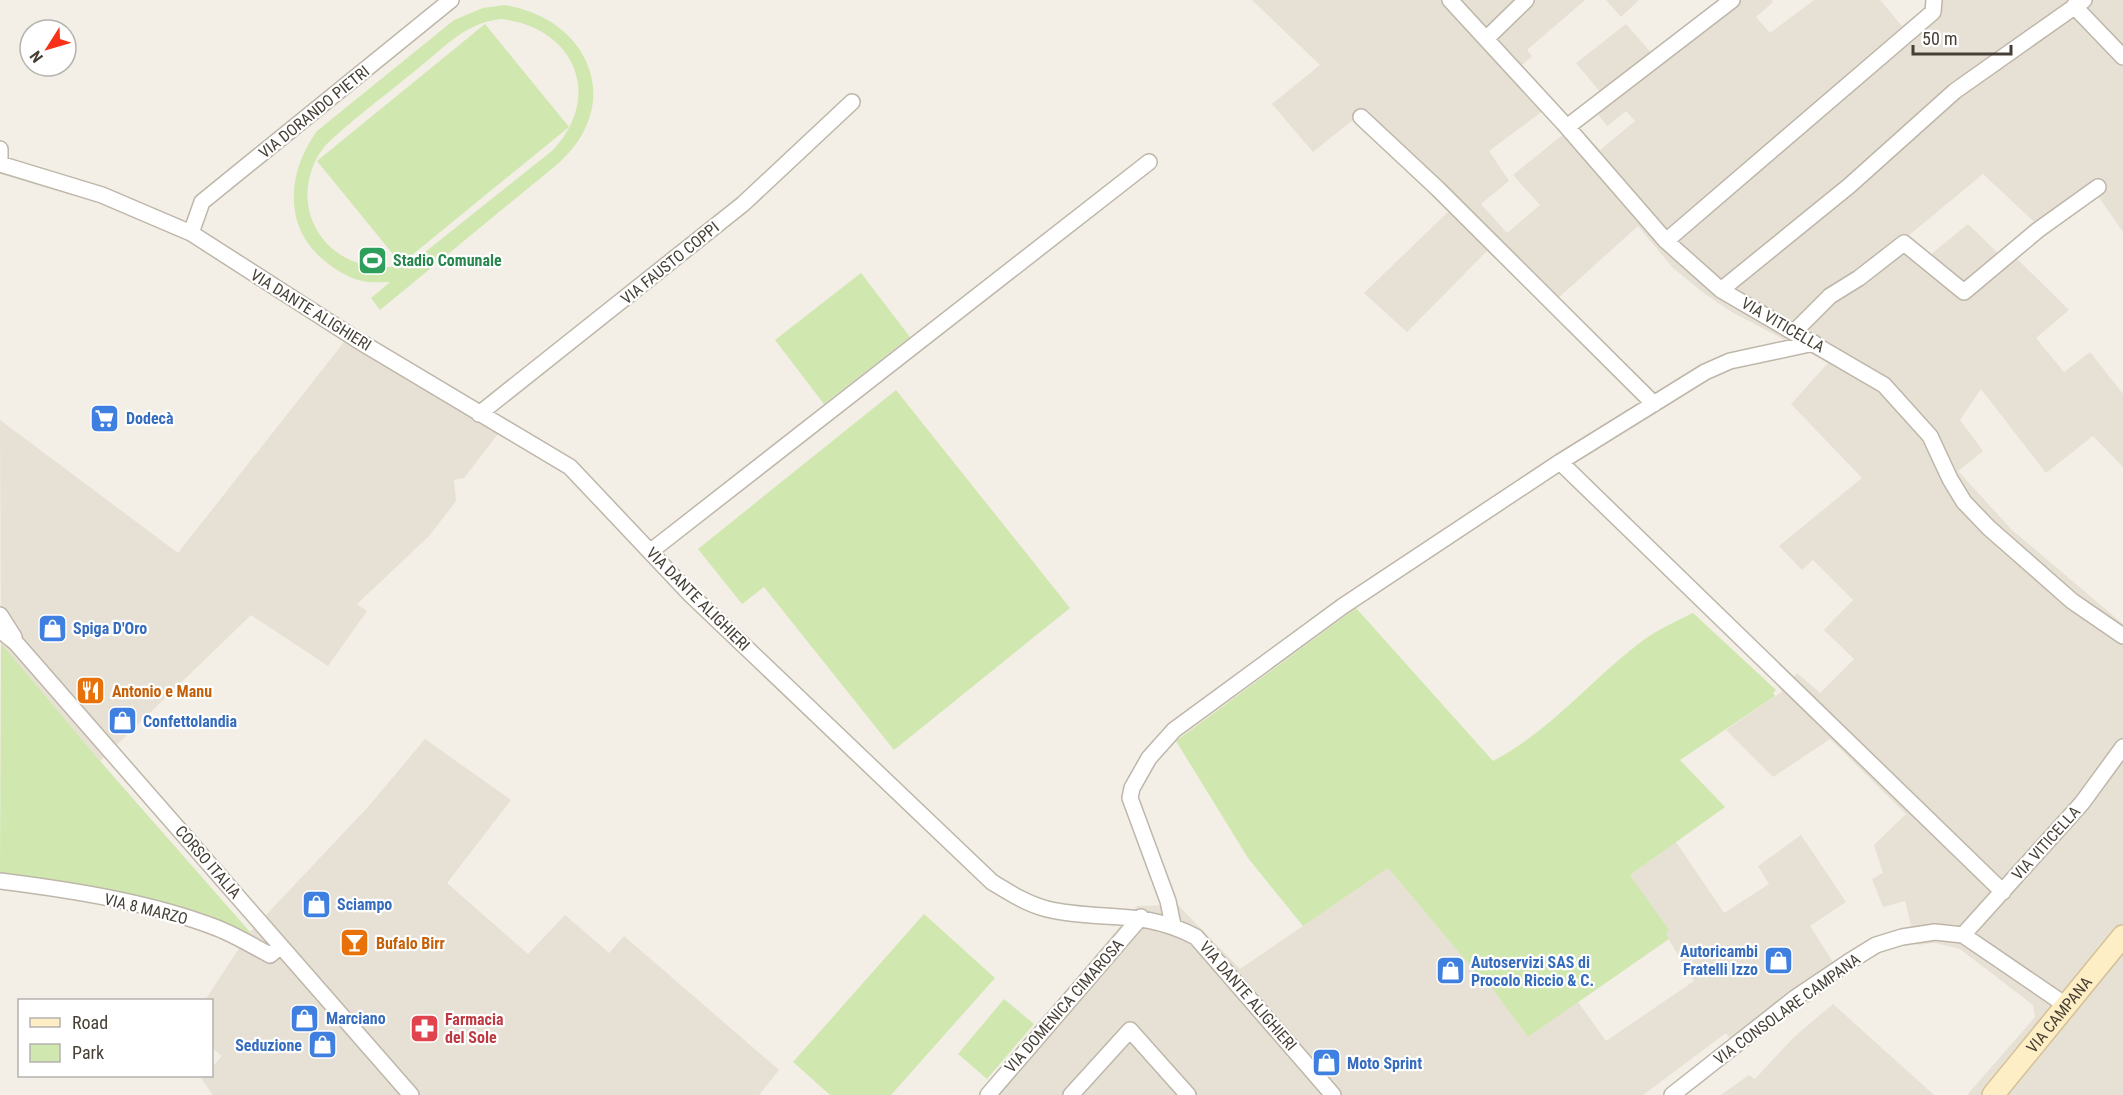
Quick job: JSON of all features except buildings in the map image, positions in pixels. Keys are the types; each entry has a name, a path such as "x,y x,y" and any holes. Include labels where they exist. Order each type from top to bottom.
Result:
{"main road":[{"name":"VIA CAMPANA","path":"1993,1095 2123,936"}],"street":[{"name":"VIA DORANDO PIETRI","path":"191,233 202,202 451,0"},
{"name":"VIA VITICELLA","path":"1449,0 1567,127 1666,241 1721,290 1884,385 1930,436 1964,502 1989,528 2072,601 2123,636"},
{"path":"1486,39 1526,0"},
{"path":"1567,127 1732,0"},
{"path":"1666,241 1933,12 1934,0"},
{"path":"1721,290 1849,186 1955,91 2079,3 2123,57"},
{"name":"VIA FAUSTO COPPI","path":"478,414 743,204 852,102"},
{"path":"1361,117 1438,189 1654,404"},
{"path":"0,149 0,163"},
{"path":"651,551 1149,162"},
{"name":"VIA DANTE ALIGHIERI","path":"0,163 102,195 191,233 478,414 570,467 691,595 992,882 1021,900 1045,908 1141,917 1173,925 1196,937 1333,1095"},
{"path":"1794,332 1830,296 1859,278 1904,243 1964,292 2038,230 2098,187"},
{"path":"1173,925 1168,901 1130,798 1132,788 1155,752 1174,730 1343,606 1560,462 1705,372 1730,361 1814,343"},
{"path":"1560,462 2003,892"},
{"path":"0,615 16,643"},
{"name":"CORSO ITALIA","path":"1,632 16,643 411,1095"},
{"name":"VIA VITICELLA","path":"1963,934 2082,803 2123,747"},
{"name":"VIA 8 MARZO","path":"0,881 82,892 154,910 217,928 270,955 281,946"},
{"name":"VIA DOMENICA CIMAROSA","path":"988,1095 1141,917"},
{"name":"VIA CONSOLARE CAMPANA","path":"1672,1095 1795,999 1876,945 1902,937 1935,932 1963,934"},
{"path":"1963,934 2067,1006"},
{"path":"1071,1095 1130,1030 1188,1095"}],"shaded area":[{"path":"1252,0 1585,0 1527,50 1532,56 1522,65 1555,102 1489,151 1509,181 1481,204 1507,233 1540,205 1513,175 1576,124 1600,150 1635,121 1626,111 1607,126 1589,102 1601,93 1576,63 1626,24 1652,54 1722,0 1772,0 1773,2 1756,17 1770,33 1814,0 1880,0 1902,26 1929,4 1930,8 1942,0 2123,0 2123,232 2098,196 2045,232 1983,174 1908,236 1930,255 1968,224 2001,256 2008,250 2069,310 2036,338 2064,372 2090,352 2123,394 2123,467 2093,436 2046,473 1981,389 1960,420 1983,451 1958,471 2011,529 2123,624 2123,1095 1967,1095 2035,1017 2033,1005 1960,949 1935,943 1916,945 1905,901 1883,907 1872,879 1883,873 1874,845 1906,814 1830,739 1773,777 1726,730 1780,693 1797,673 1820,693 1854,659 1824,630 1853,600 1813,560 1802,570 1779,546 1862,478 1791,404 1828,363 1730,311 1705,294 1673,268 1638,226 1546,309 1487,251 1407,332 1364,293 1450,210 1354,119 1313,152 1272,104 1320,65"},
{"path":"1606,0 1639,0 1621,17"},
{"path":"344,342 498,434 464,478 454,480 456,501 429,536 357,604 367,611 328,666 251,615 100,761 1,643 0,420 178,553"},
{"path":"425,739 511,800 447,883 528,954 565,915 609,953 624,936 779,1070 759,1095 213,1095 201,1078 213,1077 213,1066 222,1056 213,1049 213,999 206,999 250,932 368,807"},
{"path":"1801,835 1846,902 1810,926 1843,978 1740,1053 1726,1033 1643,1095 978,1095 1137,906 1178,905 1240,969 1388,868 1482,980 1485,978 1528,1037 1578,1002 1606,1041 1694,981 1666,935 1668,930 1630,875 1676,842 1724,913 1769,884 1758,866"},
{"path":"1833,1004 1934,1095 1721,1095 1749,1075 1755,1079 1794,1037"}],"green space":[{"path":"504,5 533,13 557,26 576,44 588,65 593,89 591,113 580,138 560,162 380,310 371,298 390,282 362,281 343,273 326,262 312,248 302,233 296,216 294,199 295,182 300,164 317,131 454,20 483,8","holes":["497,19 526,25 547,35 563,49 574,67 578,86 577,107 568,129 553,150 414,261 391,267 369,266 348,259 331,247 318,231 310,212 308,190 313,166 325,146 362,113 464,32 474,26"]},
{"path":"485,24 569,127 401,264 317,161"},
{"path":"861,273 910,337 824,404 775,340"},
{"path":"896,390 1070,608 894,750 764,587 742,604 698,549"},
{"path":"1356,608 1493,761 1550,722 1643,640 1693,613 1776,690 1773,693 1775,696 1680,760 1725,807 1630,875 1669,930 1666,935 1669,939 1528,1037 1485,979 1482,980 1388,868 1303,926 1248,858 1176,741"},
{"path":"1,643 100,761 250,932 247,937 0,876"},
{"path":"924,914 995,978 891,1095 830,1095 793,1062"},
{"path":"1004,999 1034,1024 987,1079 958,1054"}],"place":[{"name":"Stadio Comunale","path":"372,260"},
{"name":"Dodecà","path":"105,418"},
{"name":"Spiga D'Oro","path":"52,628"},
{"name":"Antonio e Manu","path":"91,691"},
{"name":"Confettolandia","path":"122,721"},
{"name":"Sciampo","path":"316,904"},
{"name":"Bufalo Birr","path":"355,943"},
{"name":"Autoricambi Fratelli Izzo","path":"1779,960"},
{"name":"Autoservizi SAS di Procolo Riccio & C.","path":"1450,971"},
{"name":"Marciano","path":"305,1018"},
{"name":"Farmacia del Sole","path":"424,1028"},
{"name":"Seduzione","path":"323,1045"},
{"name":"Moto Sprint","path":"1326,1063"}]}
